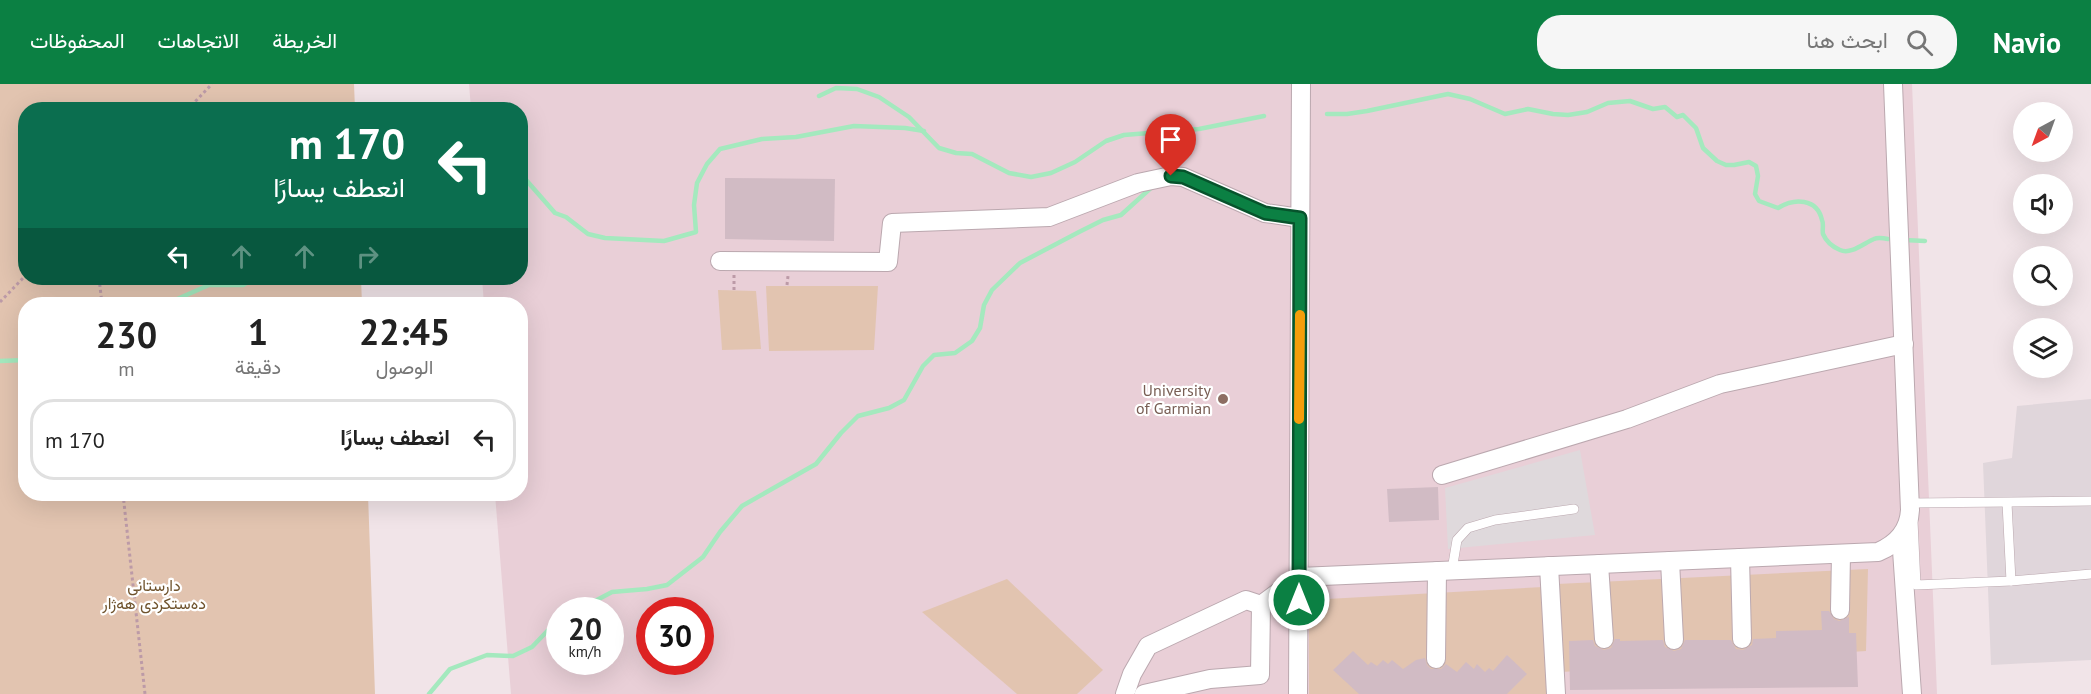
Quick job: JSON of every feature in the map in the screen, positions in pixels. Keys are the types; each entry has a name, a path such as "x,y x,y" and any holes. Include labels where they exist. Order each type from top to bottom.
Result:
{"street":[{"path":"1298,694 1300,84"},
{"path":"1262,605 1299,577 1878,552 1901,536 1907,528 1911,510 1895,84"},
{"path":"720,261 888,262 892,223 1049,217 1138,183 1171,176 1183,177 1265,213 1300,218"},
{"path":"1442,475 1627,419 1720,384 1904,344"},
{"path":"1901,536 1912,694"},
{"path":"1840,610 1841,554"},
{"path":"1740,558 1742,639"},
{"path":"1670,561 1674,640"},
{"path":"1599,564 1604,639"},
{"path":"1549,566 1556,694"},
{"path":"1436,659 1445,571"},
{"path":"1125,694 1132,674 1148,646 1246,600 1262,605"},
{"path":"1144,694 1210,679 1260,675 1262,605"}],"lane":[{"path":"1895,84 1916,585 2011,581 2091,574"},
{"path":"1912,503 2091,501"},
{"path":"2007,503 2011,581"},
{"path":"1445,571 1457,540 1468,528 1494,520 1574,509"}],"path":[{"path":"195,102 212,84"},
{"path":"0,302 18,283"},
{"path":"124,501 144,694"}],"shaded area":[{"name":"University of Garmian","path":"469,84 1912,84 1937,694 511,694 496,501 528,501 528,297 483,297 483,285 528,285 528,102 470,102"},
{"path":"2091,399 2091,660 1991,665 1983,463 2012,458 2017,406"},
{"path":"1580,450 1595,535 1448,549 1445,488"}],"green space":[{"name":"دارستانی دەستکردی هەژار","path":"0,84 354,84 355,102 18,102 18,285 361,285 362,297 18,297 18,501 368,501 375,694 0,694"},
{"path":"766,286 878,286 874,350 769,351"},
{"path":"718,290 756,291 761,349 722,350"},
{"path":"1868,569 1866,651 1562,672 1557,584"},
{"path":"1007,579 1103,670 1077,694 1017,694 922,612"},
{"path":"1543,587 1549,694 1309,694 1309,600"}],"building":[{"path":"725,178 835,179 834,241 725,239"},
{"path":"1438,487 1439,520 1389,522 1387,489"},
{"path":"1821,611 1829,611 1834,619 1839,621 1849,617 1849,633 1856,633 1858,687 1570,690 1569,641 1593,640 1595,646 1604,650 1611,648 1615,639 1620,639 1620,641 1663,640 1665,647 1674,651 1681,649 1685,640 1731,640 1736,649 1743,650 1752,645 1753,639 1776,638 1776,631 1822,630"},
{"path":"1353,651 1368,665 1371,662 1377,666 1383,660 1388,664 1392,660 1403,669 1416,660 1425,658 1431,669 1441,669 1446,664 1457,672 1466,662 1474,669 1477,664 1485,672 1489,668 1493,671 1507,655 1527,674 1507,694 1359,694 1333,670"}],"waterway":[{"path":"819,96 836,88 857,89 879,97 909,117 939,148 956,153 972,154 1009,173 1031,177 1051,173 1075,162 1106,141 1124,135 1199,129 1264,116"},
{"path":"1327,114 1367,111 1448,94 1470,99 1505,114 1528,109 1568,115 1587,112 1608,103 1630,101 1653,109 1665,107 1677,117 1683,115 1696,128 1703,148 1717,161 1726,165 1749,162 1756,166 1758,176 1755,194 1759,201 1778,208 1798,202 1815,207 1823,222 1823,234 1840,250 1849,251 1876,238 1888,239"},
{"path":"528,182 555,213 566,217 588,234 605,238 664,241 696,232 694,205 697,183 707,164 720,149 762,139 796,137 854,126 924,131"},
{"path":"1165,165 1192,130"},
{"path":"603,597 612,592 667,585 703,557 742,506 816,464 858,416 889,408 904,400 923,366 934,355 955,353 972,341 980,328 984,305 992,290 1020,263 1103,220 1121,215 1152,187"},
{"path":"1904,240 1925,241"},
{"path":"182,297 209,285"},
{"path":"209,285 243,285"},
{"path":"0,361 18,360"},
{"path":"429,694 450,669 487,655 513,656 532,647 546,632"}],"slow traffic":[{"path":"1299,419 1300,315"}],"place":[{"name":"University of Garmian","path":"1223,399"}],"route":[{"path":"1171,176 1183,177 1265,213 1300,218 1299,600"}]}
